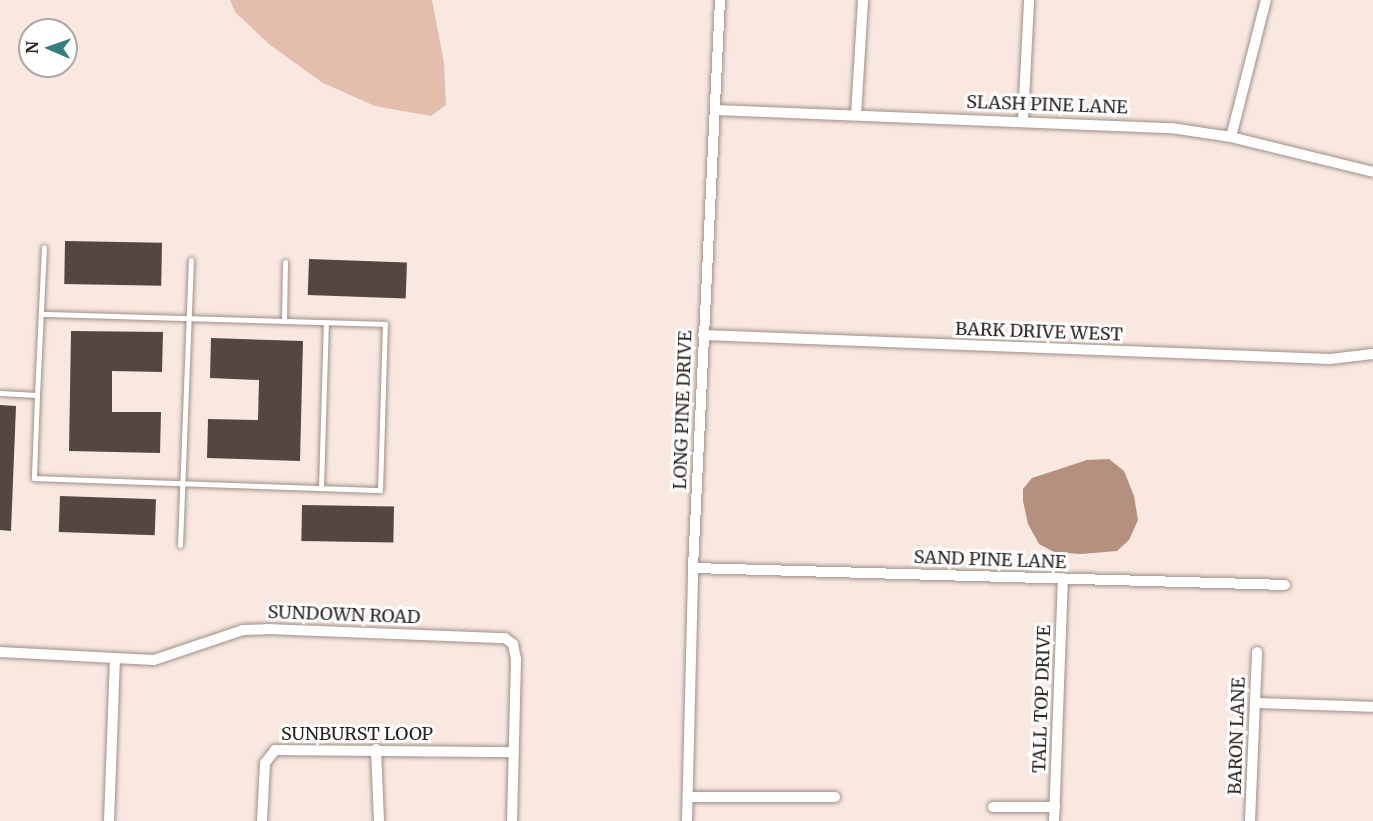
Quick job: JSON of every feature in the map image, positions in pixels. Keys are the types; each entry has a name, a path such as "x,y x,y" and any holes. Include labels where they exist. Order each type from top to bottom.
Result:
{"street":[{"name":"LONG PINE DRIVE","path":"687,821 693,568 720,0"},
{"path":"856,115 863,0"},
{"path":"1023,120 1029,0"},
{"path":"1231,137 1266,0"},
{"name":"SLASH PINE LANE","path":"715,110 1023,120 1171,128 1231,137 1373,172"},
{"name":"BARK DRIVE WEST","path":"703,336 1330,359 1373,354"},
{"name":"SAND PINE LANE","path":"693,568 1285,585"},
{"name":"TALL TOP DRIVE","path":"1054,821 1063,578"},
{"name":"SUNDOWN ROAD","path":"0,652 115,658 174,656 225,635 267,628 506,638 513,644 516,659 512,821"},
{"name":"BARON LANE","path":"1251,821 1257,652"},
{"path":"109,821 115,658"},
{"path":"1255,703 1373,707"},
{"path":"376,749 379,821"},
{"name":"SUNBURST LOOP","path":"262,821 265,763 275,750 376,749 514,752"},
{"path":"688,796 835,797"},
{"path":"993,807 1055,807"}],"lane":[{"path":"41,314 385,324 380,490 34,478 37,395 44,247"},
{"path":"180,545 191,260"},
{"path":"284,321 285,261"},
{"path":"321,488 326,322"},
{"path":"0,393 37,395"}],"shaded area":[{"path":"230,0 432,0 444,63 446,105 431,116 375,106 323,83 270,45 235,12"},
{"path":"1109,459 1124,471 1134,496 1138,520 1129,540 1117,551 1081,554 1054,552 1039,544 1028,524 1023,501 1023,489 1032,478 1087,460"}],"building":[{"path":"65,241 162,243 161,286 64,284"},
{"path":"309,259 407,262 406,298 308,295"},
{"path":"71,331 163,332 162,372 112,371 112,412 161,412 160,453 69,451"},
{"path":"211,338 303,341 300,461 207,458 208,419 258,420 259,380 210,378"},
{"path":"0,405 16,406 11,531 0,530"},
{"path":"60,496 156,499 155,535 59,532"},
{"path":"302,505 394,507 393,543 301,541"}]}
